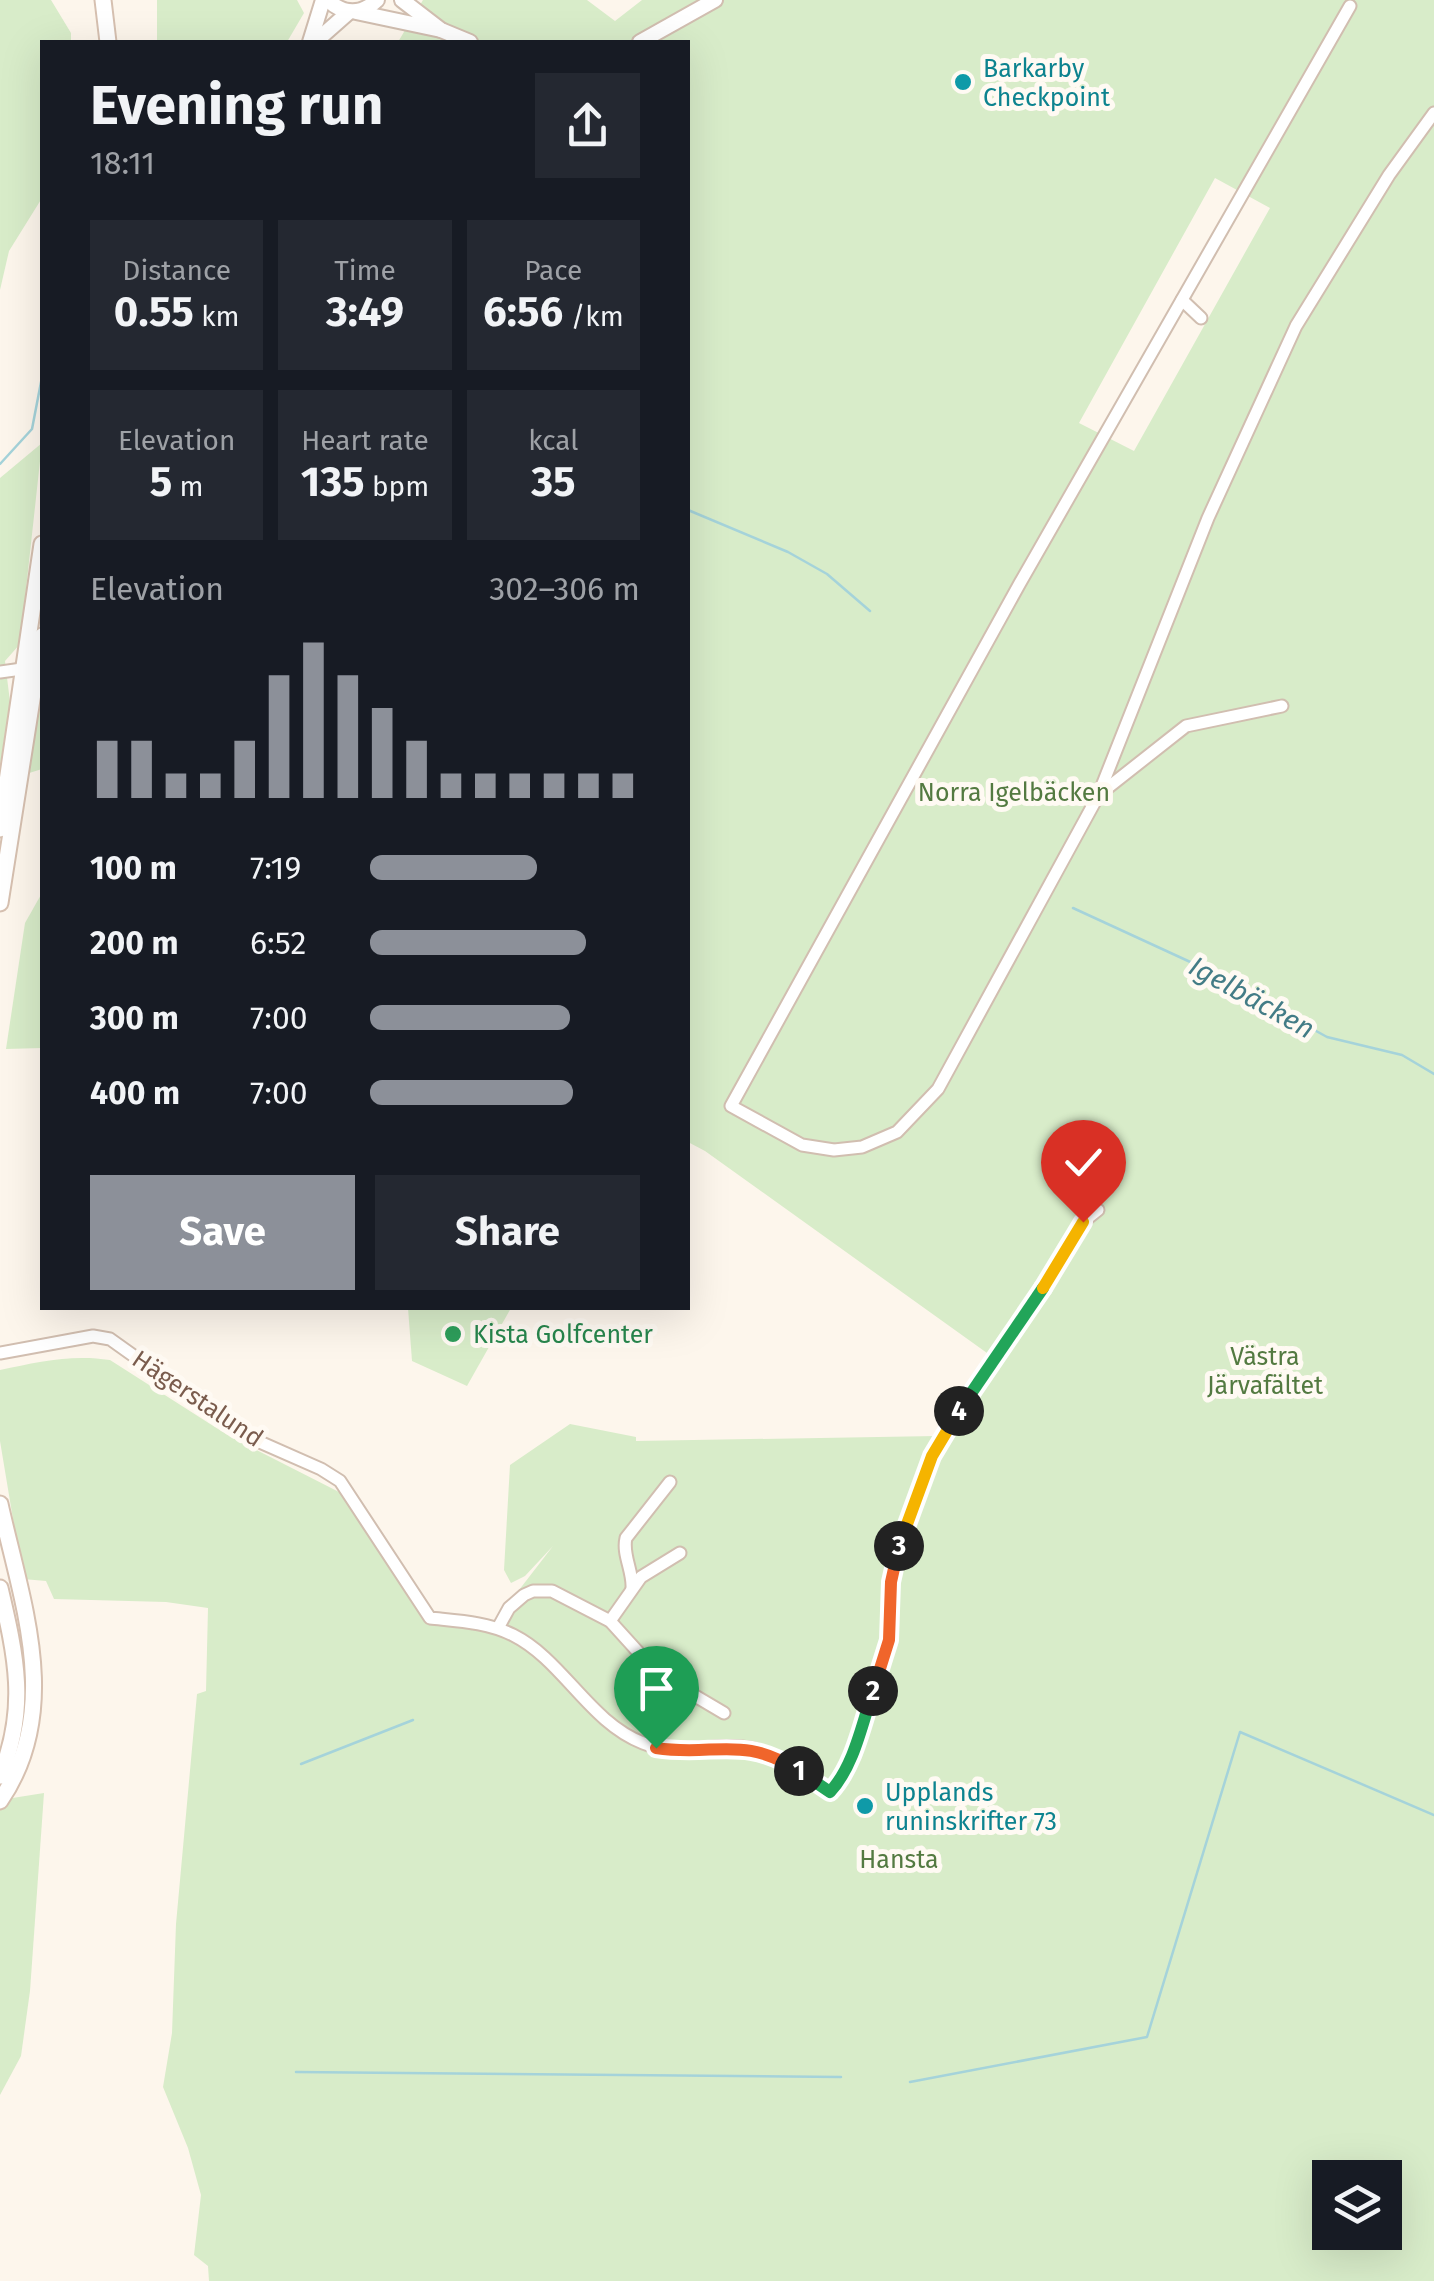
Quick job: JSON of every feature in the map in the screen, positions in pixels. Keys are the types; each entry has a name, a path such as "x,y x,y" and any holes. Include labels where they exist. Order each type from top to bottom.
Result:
{"main road":[{"path":"103,0 107,40"},
{"path":"0,902 32,668 40,569"},
{"path":"0,829 40,642"},
{"path":"0,1504 32,1649 35,1697 22,1762 0,1801"},
{"path":"0,1588 19,1683 15,1728 0,1776"}],"street":[{"path":"313,40 326,0 353,12 441,30 465,40"},
{"path":"315,40 376,0"},
{"path":"402,0 441,30"},
{"path":"644,40 715,0"},
{"path":"1350,6 1020,583 730,1106 802,1145 834,1150 862,1147 897,1132 938,1089 1098,796 1208,518 1296,326 1368,208 1434,112"},
{"path":"1182,300 1201,318"},
{"path":"0,672 32,668"},
{"path":"1098,796 1186,726 1282,706"},
{"name":"Hägerstalund","path":"0,1353 93,1336 115,1342 146,1368 246,1436 340,1481 430,1618 498,1628 532,1648 630,1738 672,1750 732,1747 761,1751 776,1756 830,1792 846,1767 886,1656 891,1582 902,1532 932,1456 1034,1302 1072,1236 1098,1210"},
{"path":"632,1588 626,1538 670,1482"},
{"path":"610,1621 632,1588 652,1568 680,1553"},
{"path":"498,1628 516,1601 533,1591 543,1590 570,1599 610,1621 658,1674 724,1712"}],"green space":[{"path":"0,0 51,0 71,33 71,40 40,40 40,201 9,251 0,290"},
{"path":"157,0 297,0 304,13 288,40 157,40"},
{"path":"423,0 587,0 615,21 642,0 1434,0 1434,2281 209,2281 208,2266 194,2255 201,2195 188,2148 163,2087 172,2033 176,1924 197,1694 206,1691 208,1608 166,1602 54,1599 46,1581 23,1579 0,1441 0,1370 68,1358 110,1360 229,1436 341,1493 423,1617 456,1615 495,1621 553,1546 525,1576 511,1583 504,1570 510,1465 570,1424 636,1437 636,1441 936,1436 987,1353 690,1143 690,40 399,40","holes":["1215,178 1270,208 1134,451 1079,423"]},
{"path":"40,445 20,644 5,661 10,702 0,766 0,478"},
{"path":"40,680 40,770 26,774"},
{"path":"40,897 40,1048 6,1049 25,923"},
{"name":"Kista Golfcenter","path":"408,1310 510,1310 467,1386 412,1361"},
{"path":"44,1793 30,1991 21,2056 0,2095 0,1800"}],"waterway":[{"name":"Igelbäcken","path":"0,464 32,429 40,387"},
{"name":"Igelbäcken","path":"690,511 788,552 827,574 870,611"},
{"name":"Igelbäcken","path":"1073,908 1199,966 1327,1037 1402,1055 1434,1074"},
{"path":"301,1764 413,1720"},
{"path":"910,2082 1147,2037 1240,1732 1434,1815"},
{"path":"296,2072 841,2077"}],"place":[{"name":"Barkarby Checkpoint","path":"963,82"},
{"name":"Kista Golfcenter","path":"453,1334"},
{"name":"Upplands runinskrifter 73","path":"865,1806"}],"route":[{"path":"656,1748 743,1747 776,1756 830,1792 836,1787 886,1656 891,1582 902,1532 920,1483 967,1399 1083,1222"}],"park label":[{"name":"Norra Igelbäcken","path":"1014,792"},
{"name":"Västra Järvafältet","path":"1265,1370"},
{"name":"Hansta","path":"899,1859"}]}
